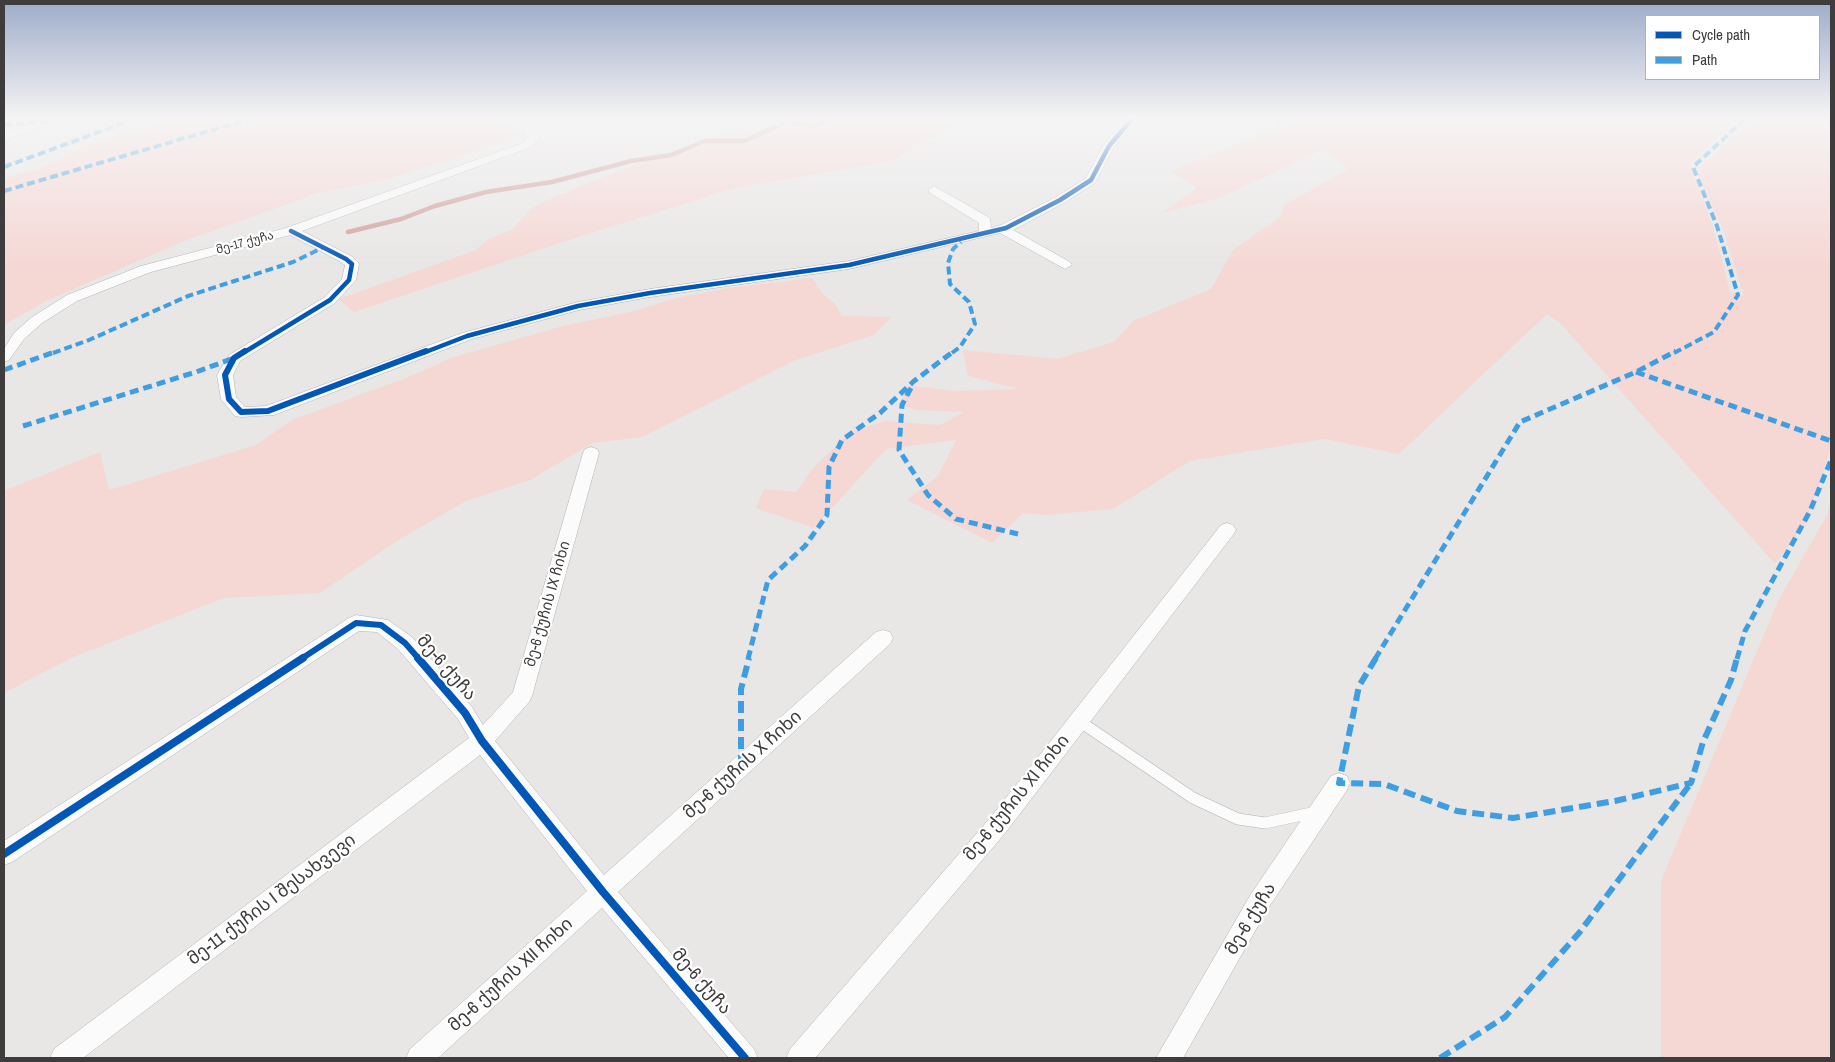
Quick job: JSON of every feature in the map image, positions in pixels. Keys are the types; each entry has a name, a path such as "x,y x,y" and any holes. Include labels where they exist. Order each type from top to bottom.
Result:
{"street":[{"name":"მე-17 ქუჩა","path":"4,357 18,336 37,320 72,298 112,281 146,269 291,231 462,169"},
{"path":"291,231 346,259 352,264 349,280 330,300 234,358 225,375 229,399 241,412 268,411 467,336 578,306 650,292 849,265 985,234 1002,229 1060,200 1091,180 1097,169"},
{"path":"934,190 984,221 985,234"},
{"path":"1002,229 1065,265"},
{"name":"მე-6 ქუჩის IX ჩიხი","path":"482,742 522,696 591,453"},
{"name":"მე-6 ქუჩის XI ჩიხი","path":"799,1058 998,825 1227,530"},
{"name":"მე-6 ქუჩა","path":"4,854 356,623 381,626 405,643 466,713 482,742 603,892 746,1058"},
{"name":"მე-6 ქუჩის X ჩიხი","path":"603,892 883,638"},
{"name":"მე-11 ქუჩის I შესახვევი","path":"63,1058 482,742"},
{"name":"მე-6 ქუჩა","path":"1169,1058 1259,902 1340,783"},
{"name":"მე-6 ქუჩის XII ჩიხი","path":"419,1058 603,892"}],"lane":[{"path":"1079,721 1193,798 1238,819 1265,823 1320,812"}],"shaded area":[{"path":"39,169 422,169 385,180 318,193 184,241 44,302 4,325 4,178"},
{"path":"626,169 848,169 735,188 572,239 354,312 339,299 476,250 487,240 512,229 534,206"},
{"path":"1177,169 1283,169 1219,198 1162,213 1197,188 1171,171"},
{"path":"1348,169 1691,169 1713,226 1730,292 1744,296 1723,230 1698,175 1700,169 1831,169 1831,447 1806,523 1775,564 1560,323 1547,314 1399,454 1324,439 1190,461 1113,509 1046,515 1023,513 992,543 907,500 938,476 956,440 886,449 814,528 756,508 764,489 796,492 814,467 851,432 885,421 940,425 964,412 917,410 899,405 909,385 952,391 1019,389 968,376 963,350 1057,359 1114,342 1133,321 1211,289 1233,250 1281,216 1284,205"},
{"path":"812,278 823,294 836,305 842,316 892,317 874,335 793,361 642,437 593,443 530,480 466,501 400,539 320,593 224,598 71,658 4,693 4,491 100,452 109,490 256,445 292,420 406,378 454,357 563,326 635,311 676,298 728,288"},
{"path":"1831,500 1831,1058 1661,1058 1661,881 1778,601 1827,515"}],"waterway":[{"path":"348,232 401,219 435,206 486,192 552,182 603,169"}],"marked path":[{"path":"4,191 81,169"},
{"path":"1694,169 1717,226 1738,295 1714,332 1636,372 1520,422 1359,686 1339,783 1384,784 1457,811 1513,818 1615,801 1691,783 1703,742 1731,680 1745,631 1810,511 1831,460"},
{"path":"741,767 741,689 768,580 805,546 827,515 829,467 842,440 880,413 914,381 960,347 975,324 969,302 950,284 948,263 953,249 961,242"},
{"path":"4,370 89,340 188,296 293,262 322,248"},
{"path":"23,426 196,372 234,358"},
{"path":"1636,372 1831,441"},
{"path":"911,388 902,405 899,450 928,495 956,519 1018,534"},
{"path":"1440,1058 1505,1017 1579,933 1691,783"}],"cycle path":[{"path":"291,231 346,259 352,264 349,280 330,300 234,358 225,375 229,399 241,412 268,411 467,336 578,306 650,293 849,265 1006,228 1060,200 1091,180 1097,169"},
{"path":"4,854 356,623 381,625 405,643 465,713 482,741 603,892 745,1058"}]}
